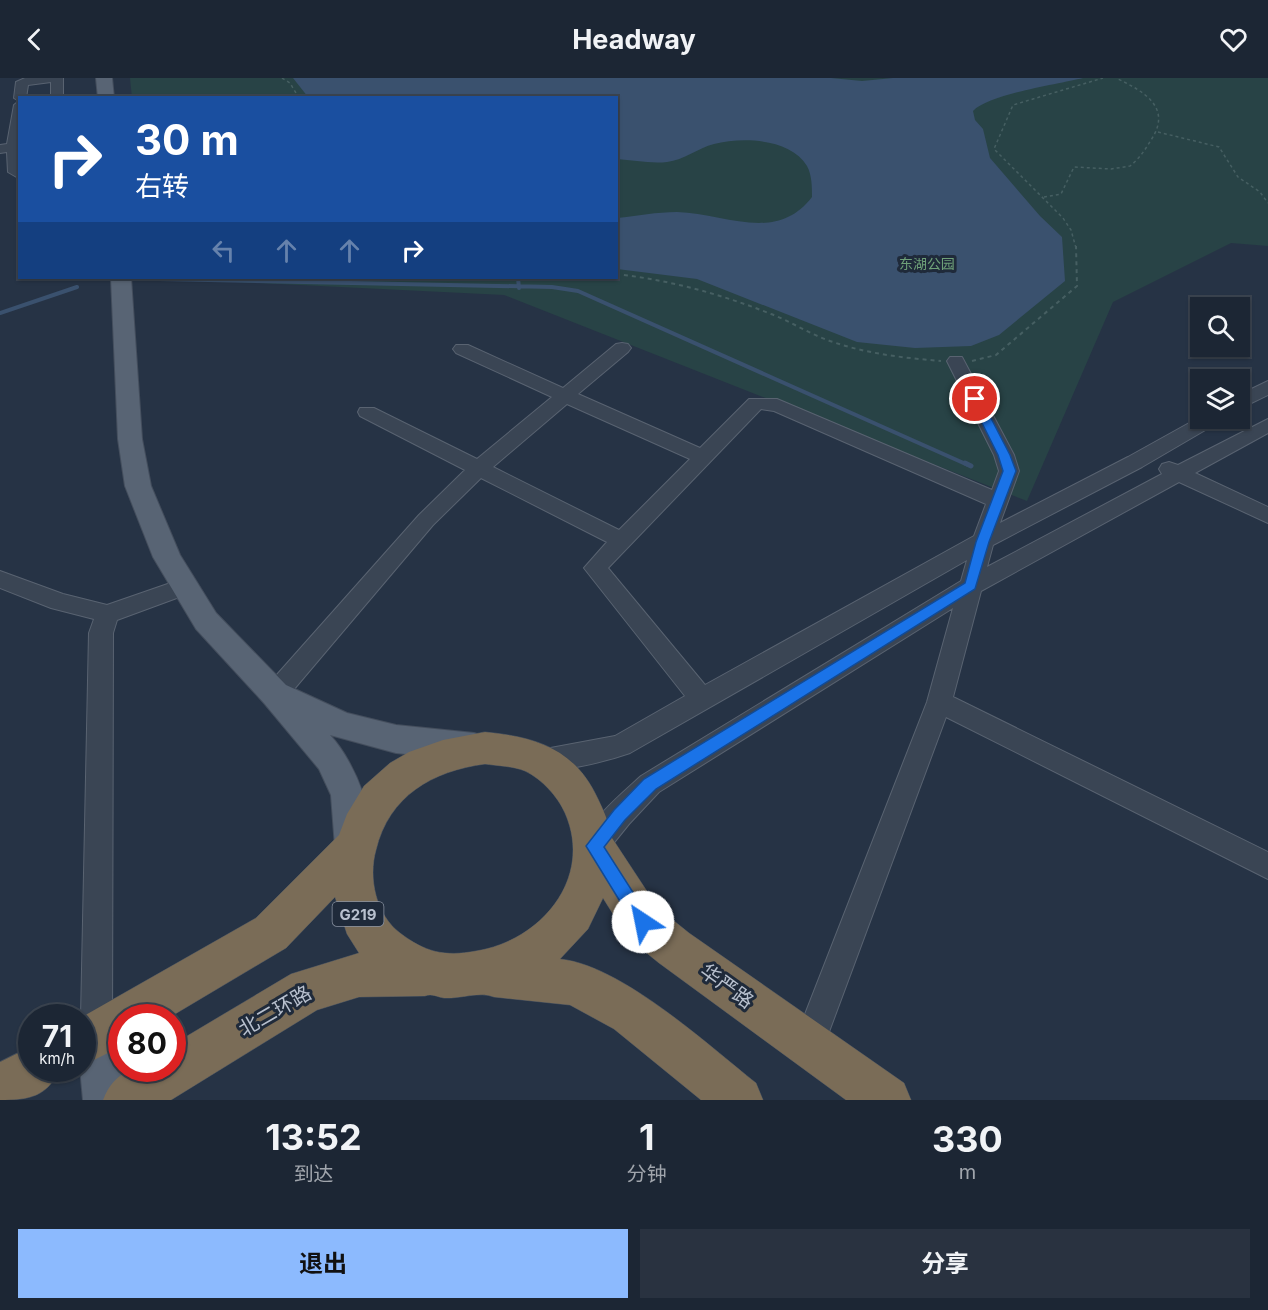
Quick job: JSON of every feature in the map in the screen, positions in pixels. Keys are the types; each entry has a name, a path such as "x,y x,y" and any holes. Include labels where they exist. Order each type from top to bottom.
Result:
{"highway":[{"name":"G219","path":"484,974 520,962 552,940 576,911 590,879 594,846 586,810 567,781 538,760 513,751 485,748 456,751 428,761 403,776 381,797 364,821 354,849 350,883 358,915 377,943 405,964 440,975 484,974 575,983 630,1013 739,1100"},
{"name":"华严路","path":"594,846 643,922 674,948 887,1100"},
{"name":"G219","path":"107,1029 271,933 354,849"},
{"name":"北二环路","path":"127,1100 307,990 359,975 413,973 440,975"},
{"path":"0,1088 18,1078"}],"main road":[{"path":"104,78 106,96"},
{"path":"121,279 130,439 138,486 167,557 206,621 331,759 348,795 354,849"},
{"path":"274,694 341,725 396,739 485,748"},
{"path":"104,1100 107,1029"}],"street":[{"path":"20,96 22,80 52,78"},
{"path":"57,78 57,96"},
{"path":"0,117 18,113"},
{"path":"18,116 7,148 15,172 18,174"},
{"path":"274,694 426,520 478,469 622,348"},
{"path":"462,349 702,457"},
{"path":"809,1044 939,702 983,542 1010,471 956,362"},
{"path":"1250,397 1268,387"},
{"path":"702,699 595,568 756,403 777,405 999,501"},
{"path":"367,412 621,540"},
{"path":"594,846 619,815 650,784 970,586 1268,425"},
{"path":"538,760 596,752 621,745 983,542 1143,458 1193,429"},
{"path":"1143,458 1268,516"},
{"path":"0,579 59,602 108,614 185,586"},
{"path":"107,1029 101,633 108,614"},
{"path":"939,702 1268,866"}],"path":[{"path":"282,78 290,83 298,96"},
{"path":"618,274 664,280 723,296 773,314 840,345 909,358 956,362 968,362 996,355 1077,286 1075,244 1071,231 1044,197 994,149 1013,105 1103,78"},
{"path":"1044,197 1061,194 1074,167 1121,169 1131,166 1158,132 1159,117 1154,102 1142,90 1116,78"},
{"path":"1158,132 1211,143 1225,153 1238,177 1260,192 1268,203"}],"green space":[{"name":"东湖公园","path":"130,78 1268,78 1268,246 1231,243 1113,302 1027,501 504,295 176,279 618,279 618,96 132,96"}],"water":[{"path":"293,78 831,78 862,81 893,78 1083,78 1009,95 981,105 973,111 975,120 983,129 990,158 1040,216 1062,237 1065,281 999,335 971,346 915,348 857,342 697,279 618,269 618,218 677,212 766,223 782,219 798,211 812,197 810,173 799,157 789,150 765,142 738,141 714,144 667,162 618,159 618,96 307,96"}],"waterway":[{"path":"159,279 519,286"},
{"path":"518,279 519,286"},
{"path":"519,286 552,287 578,291 968,465"},
{"path":"0,313 77,287"},
{"path":"965,463 971,466"}],"route":[{"path":"643,922 594,846 619,815 650,784 970,586 983,542 1010,471 975,399"}]}
